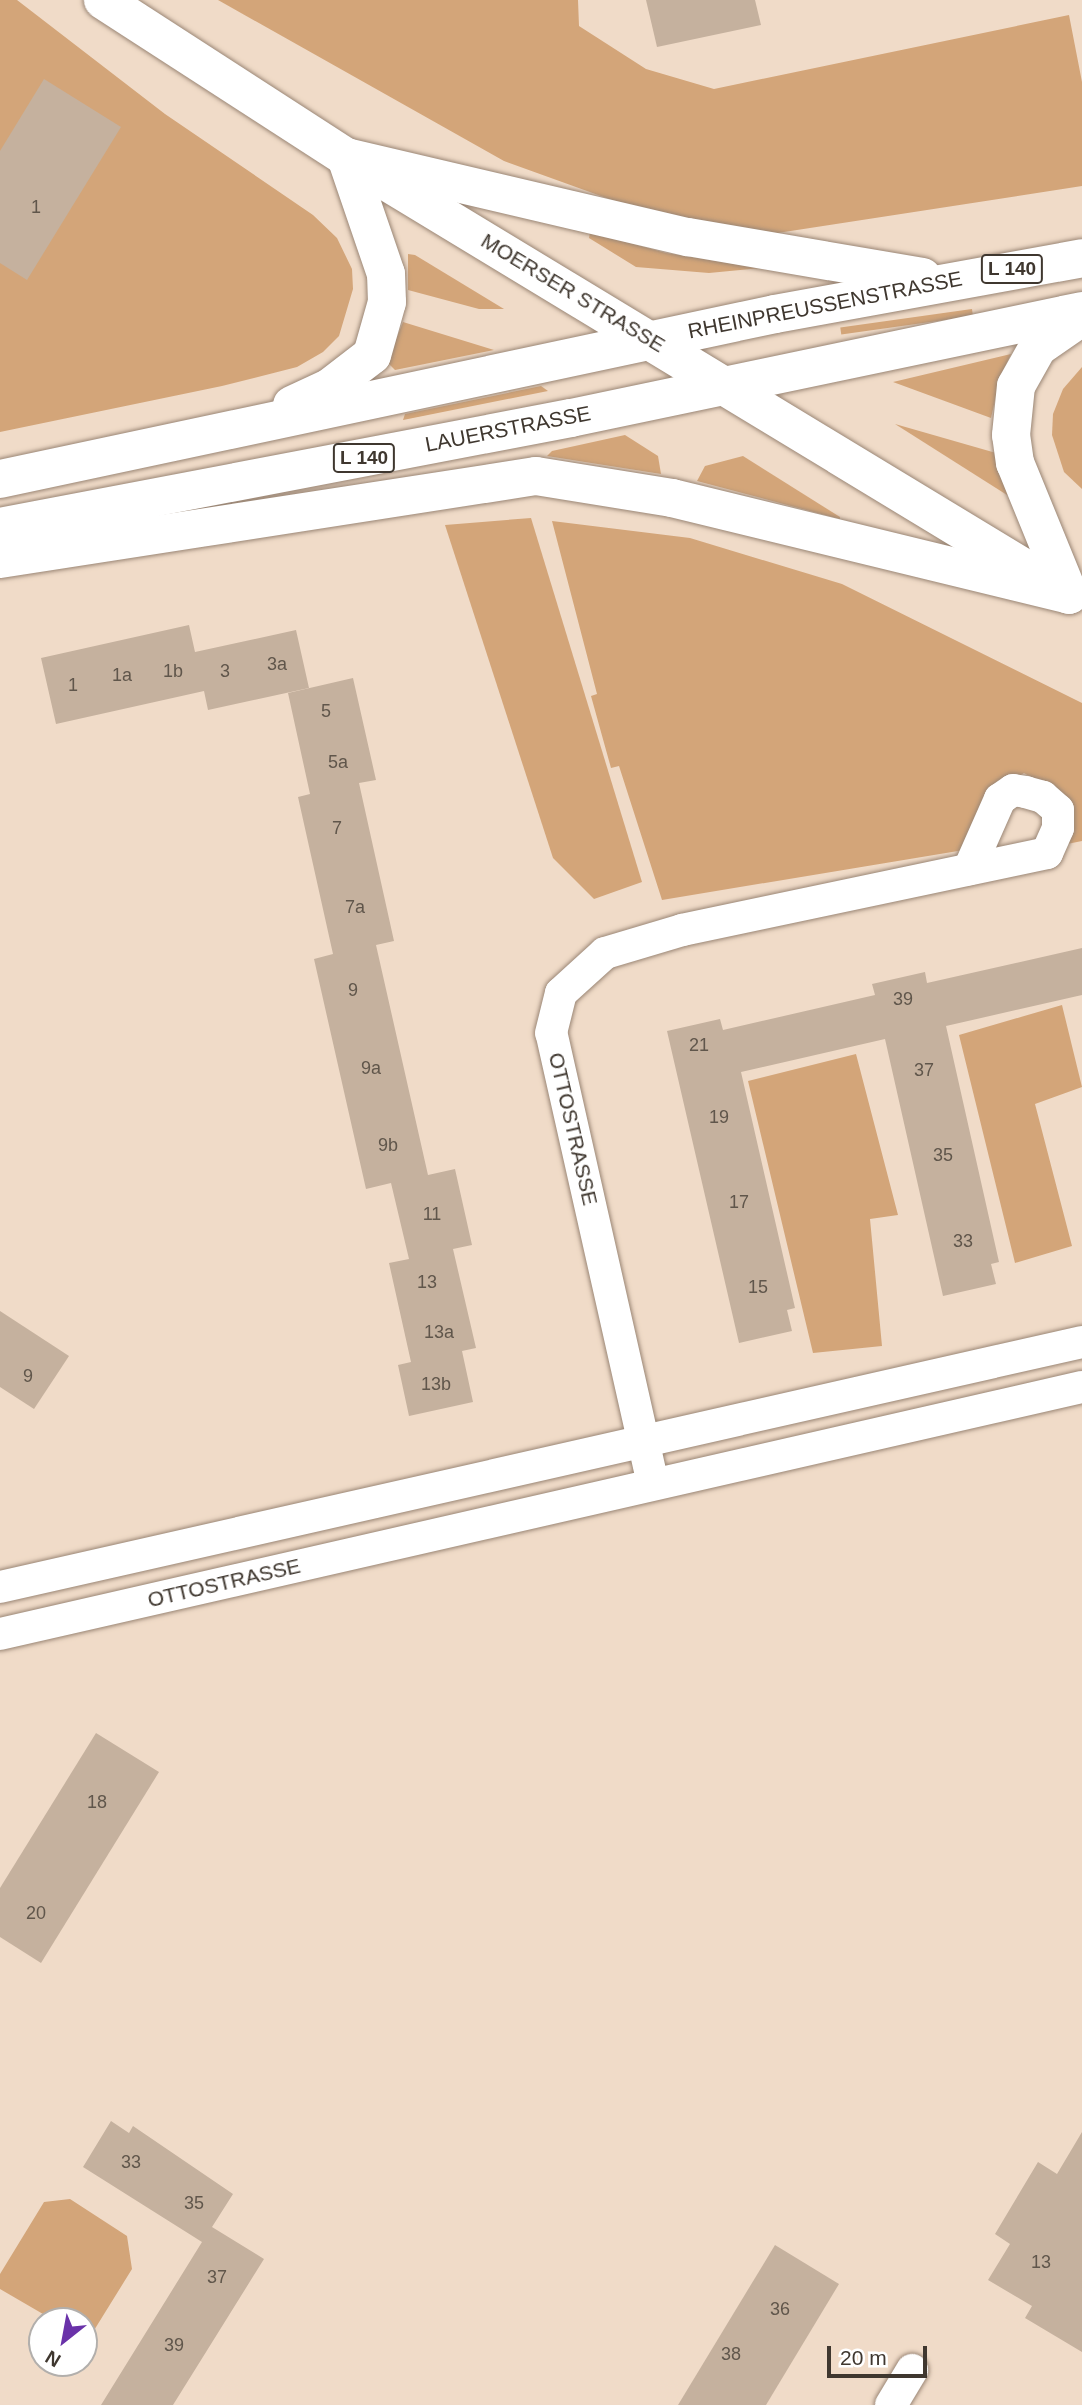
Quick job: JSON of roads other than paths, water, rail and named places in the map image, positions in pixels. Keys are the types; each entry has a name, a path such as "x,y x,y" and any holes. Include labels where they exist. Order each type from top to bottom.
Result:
{"main road":[{"name":"MOERSER STRASSE","path":"103,0 346,157 1075,599"},
{"path":"346,157 688,237 942,280"},
{"path":"234,433 329,388 372,355 387,302 386,274 346,157"},
{"name":"RHEINPREUSSENSTRASSE","path":"651,340 942,280 1082,258"},
{"path":"1075,599 1014,463 1010,435 1016,386 1038,347 1082,314"},
{"name":"L 140","path":"727,386 1082,314"},
{"name":"L 140","path":"0,479 234,433 651,340"},
{"name":"LAUERSTRASSE","path":"0,527 727,386"},
{"path":"0,559 536,476 672,498 1075,599"}],"street":[{"name":"OTTOSTRASSE","path":"653,1485 551,1033 561,993 605,953 682,930 969,869"},
{"path":"0,1587 1082,1342"},
{"name":"OTTOSTRASSE","path":"0,1634 1082,1387"},
{"path":"891,2405 912,2370"}]}
